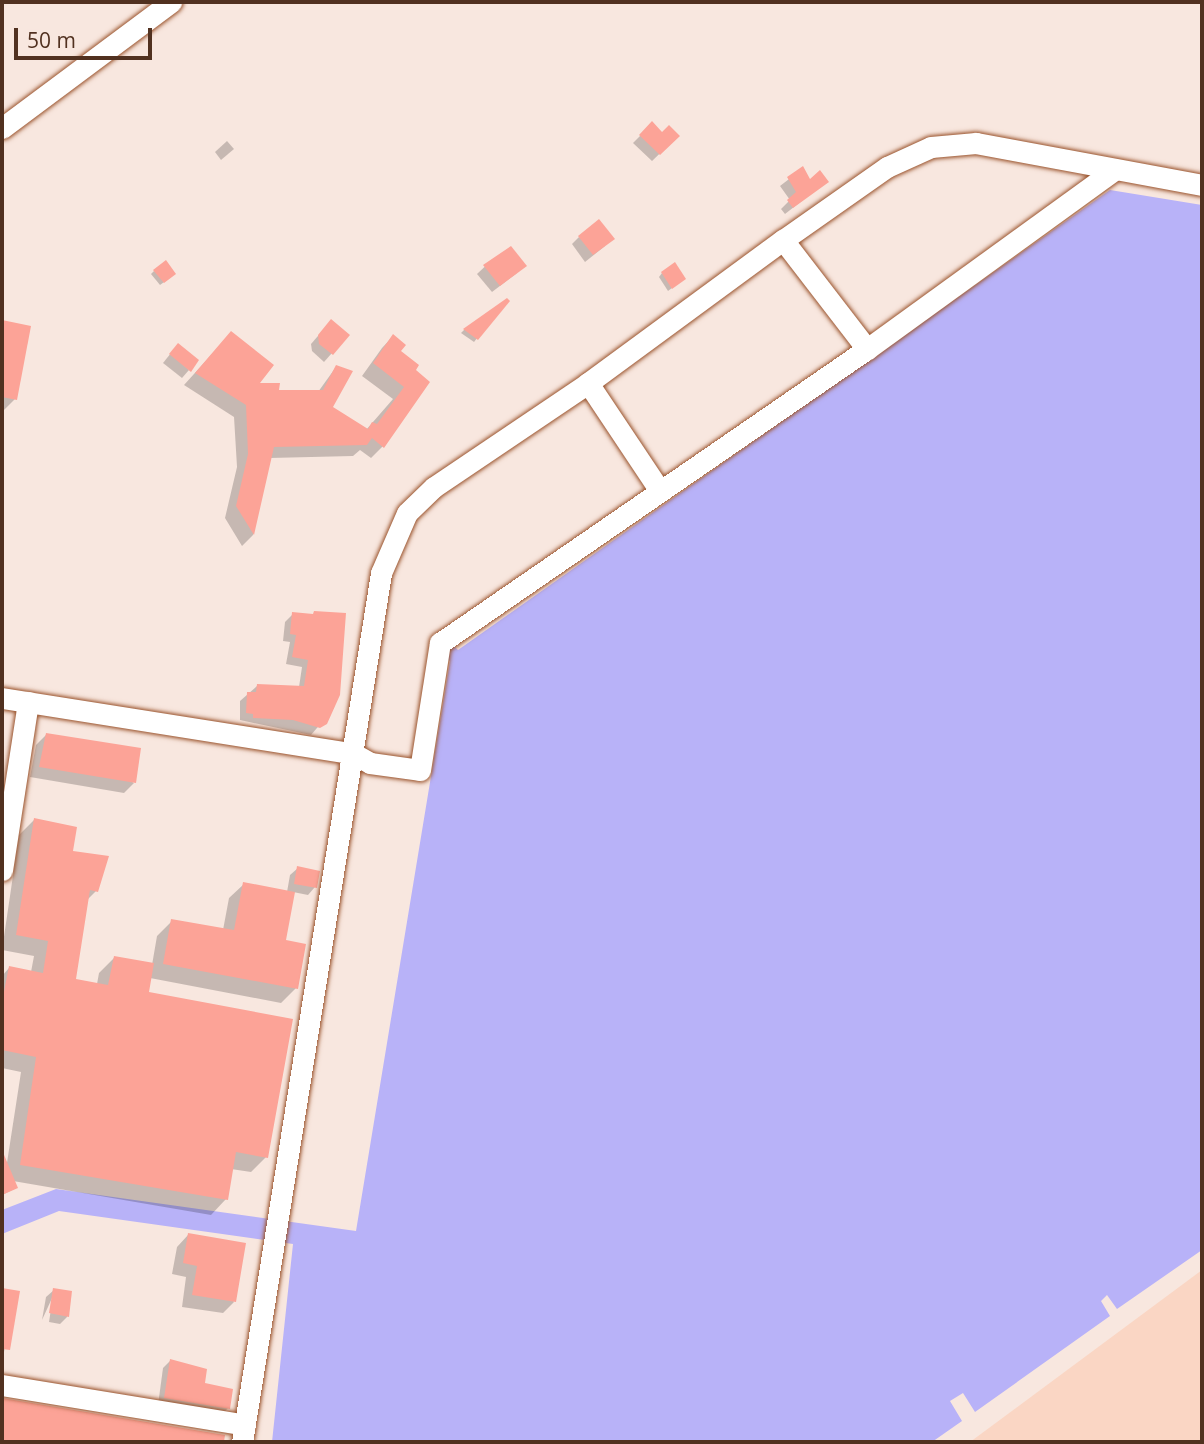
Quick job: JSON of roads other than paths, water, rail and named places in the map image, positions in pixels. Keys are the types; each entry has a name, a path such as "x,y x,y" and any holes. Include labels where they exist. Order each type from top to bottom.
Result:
{"street":[{"path":"2,128 171,2"},
{"path":"2,1385 244,1434 381,573 407,513 433,487 587,383 887,167 931,147 976,143 1202,186"},
{"path":"2,698 354,754 370,764 421,770 440,643 867,349 1113,171"},
{"path":"783,240 867,349"},
{"path":"587,383 660,491"},
{"path":"2,870 28,702"}]}
